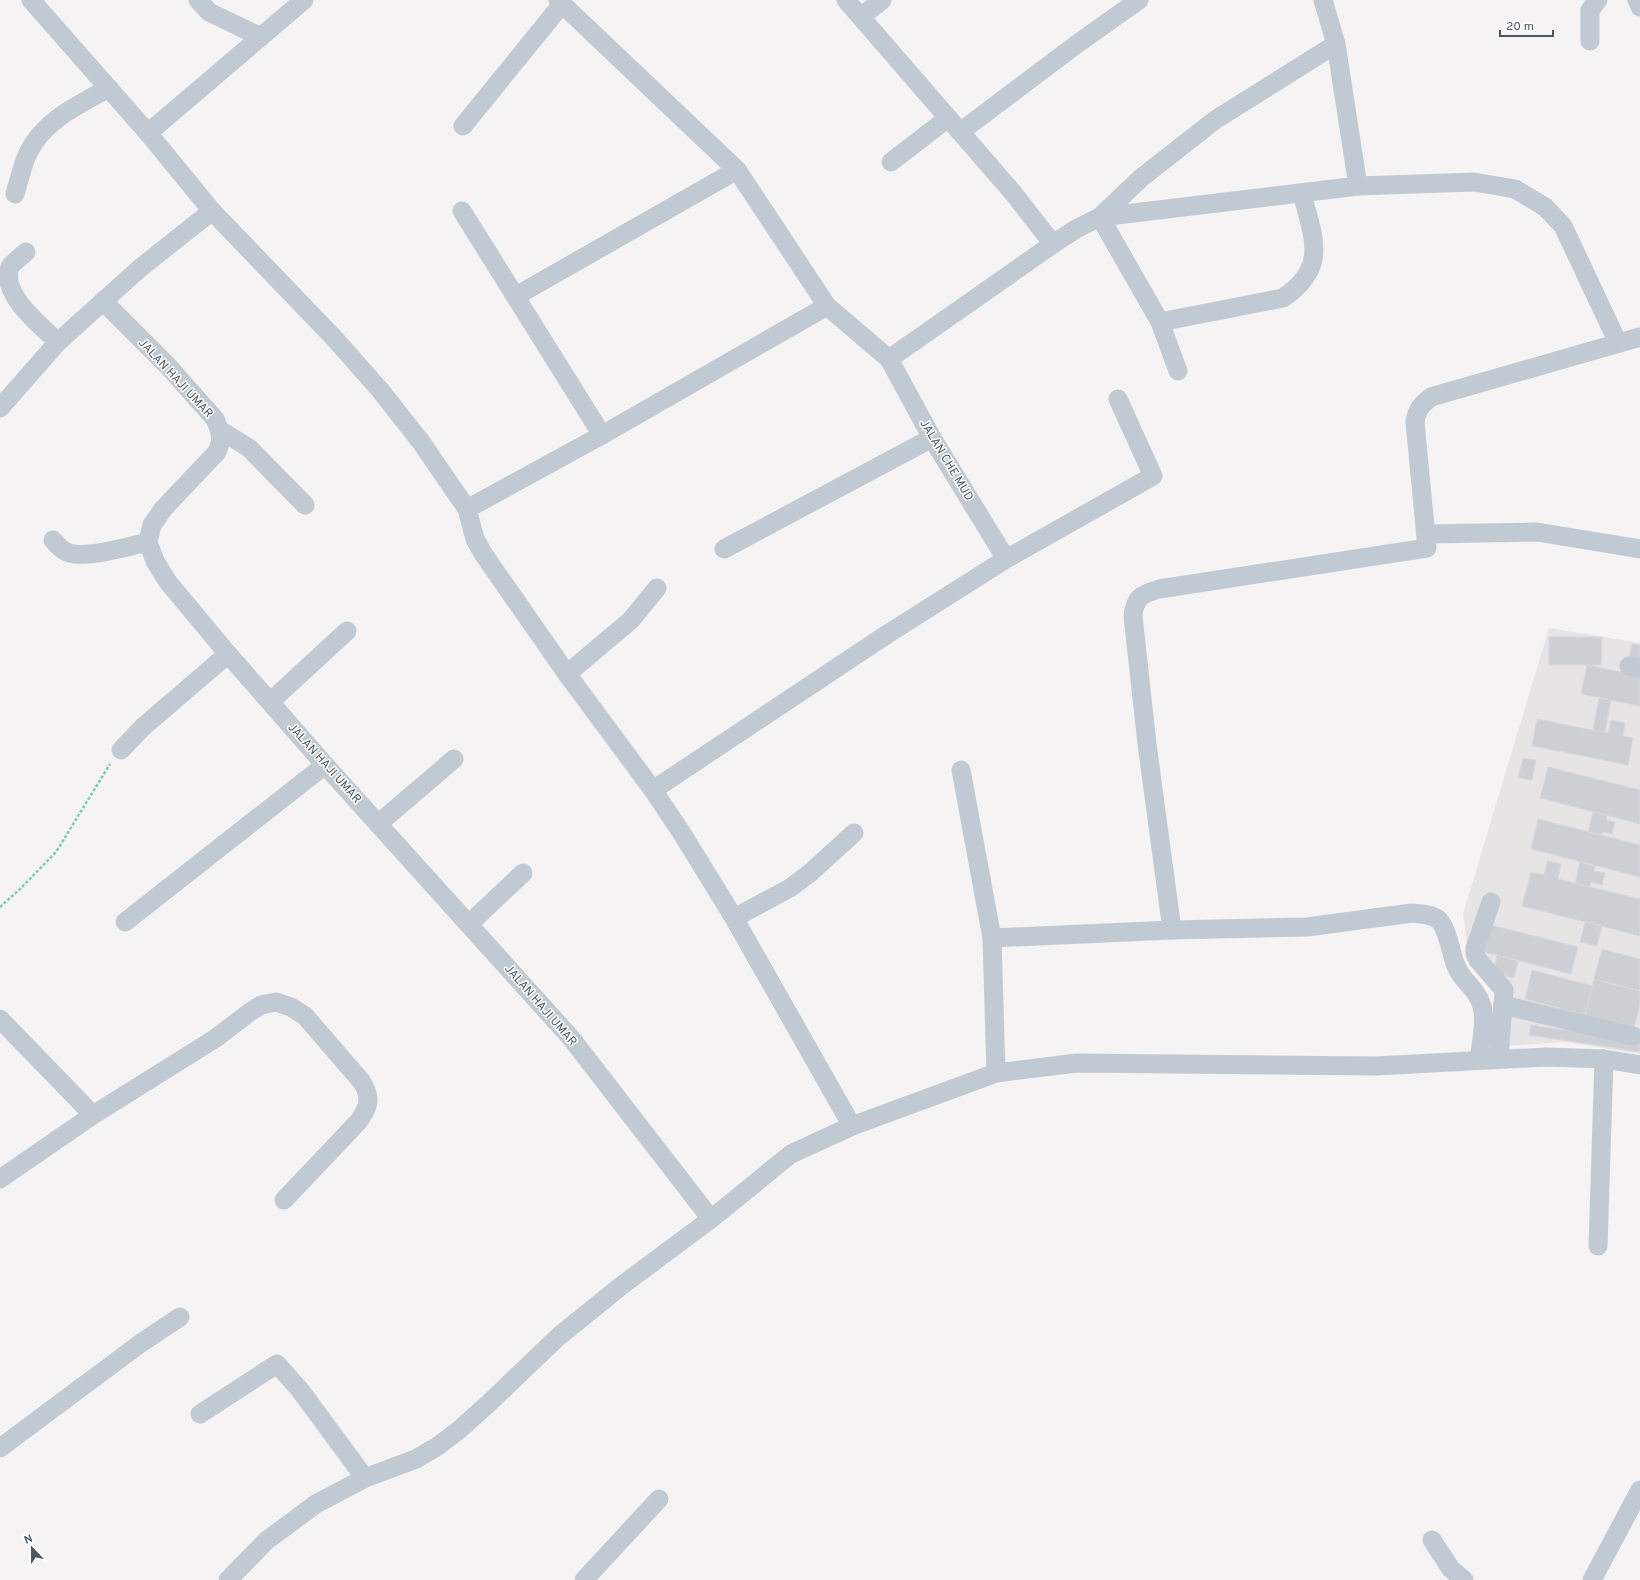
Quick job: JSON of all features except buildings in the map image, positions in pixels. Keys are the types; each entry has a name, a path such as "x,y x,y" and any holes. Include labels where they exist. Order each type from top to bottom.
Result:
{"street":[{"path":"31,0 148,133 212,211 335,339 380,390 421,442 468,509 475,539 484,555 567,674 654,790 734,918 852,1126"},
{"path":"198,0 209,12 261,37"},
{"path":"148,133 304,0"},
{"path":"846,0 1014,194 1053,244"},
{"path":"861,17 882,0"},
{"path":"960,132 1077,44 1139,0"},
{"path":"1323,0 1336,44 1358,186"},
{"path":"1590,41 1590,10 1598,0"},
{"path":"1637,0 1640,7"},
{"path":"463,126 560,2 737,170 827,306 890,359 1053,244 1076,229 1100,217 1141,178 1215,120 1336,44"},
{"path":"14,194 28,154 37,137 54,120 75,106 109,88"},
{"path":"891,162 948,118"},
{"path":"516,296 737,170"},
{"path":"1100,217 1358,186 1474,182 1515,189 1545,207 1563,226 1618,343"},
{"path":"1160,322 1283,298 1296,289 1307,277 1313,260 1314,244 1302,192"},
{"path":"0,408 58,342 139,269 212,211"},
{"path":"462,211 602,435"},
{"path":"1100,217 1160,322 1178,371"},
{"path":"26,252 10,267 6,278 7,287 11,297 58,342"},
{"name":"JALAN HAJI UMAR","path":"103,301 167,365 215,419 220,430 222,441 217,452 163,509 152,525 148,542 155,561 168,582 228,654 325,765 571,1038 711,1219"},
{"path":"468,509 602,435 827,306"},
{"path":"1172,930 1147,744 1133,616 1134,607 1138,599 1148,592 1159,589 1427,548 1415,422 1417,411 1425,402 1431,397 1640,337"},
{"name":"JALAN CHE MUD","path":"890,359 932,438 1006,559"},
{"path":"654,790 886,635 1006,559 1152,476 1118,399"},
{"path":"220,430 249,448 305,506"},
{"path":"724,549 932,438"},
{"path":"1426,534 1537,532 1640,549"},
{"path":"53,540 68,553 78,555 148,542"},
{"path":"567,674 631,620 657,588"},
{"path":"270,702 347,631"},
{"path":"120,750 143,727 228,654"},
{"path":"378,824 454,759"},
{"path":"125,922 325,765"},
{"path":"961,770 992,938 996,1073"},
{"path":"734,918 790,888 810,873 854,833"},
{"path":"469,924 523,873"},
{"path":"1491,902 1475,948 1475,954 1478,960 1504,990 1499,1059"},
{"path":"992,938 1172,930 1307,927 1412,913 1426,914 1439,920 1447,936 1456,967 1479,998 1483,1010 1479,1060"},
{"path":"0,1179 93,1115 216,1038 250,1012 261,1005 276,1002 291,1006 305,1016 362,1082 367,1092 368,1101 365,1111 358,1122 284,1200"},
{"path":"1503,1006 1633,1036"},
{"path":"0,1019 93,1115"},
{"path":"228,1580 266,1541 310,1509 365,1478 416,1459 438,1446 476,1414 558,1337 620,1286 711,1219 791,1154 852,1126 996,1073 1077,1063 1376,1066 1546,1057 1604,1059 1640,1065"},
{"path":"1598,1246 1604,1059"},
{"path":"0,1448 141,1343 180,1318"},
{"path":"200,1414 277,1364 300,1390 365,1478"},
{"path":"1592,1580 1640,1490"},
{"path":"584,1580 659,1499"},
{"path":"1432,1540 1451,1569 1464,1580"}],"path":[{"path":"0,907 56,852 102,776 120,750"}],"shaded area":[{"path":"1549,628 1640,643 1640,1054 1566,1042 1490,1047 1495,986 1469,960 1463,914"}]}
